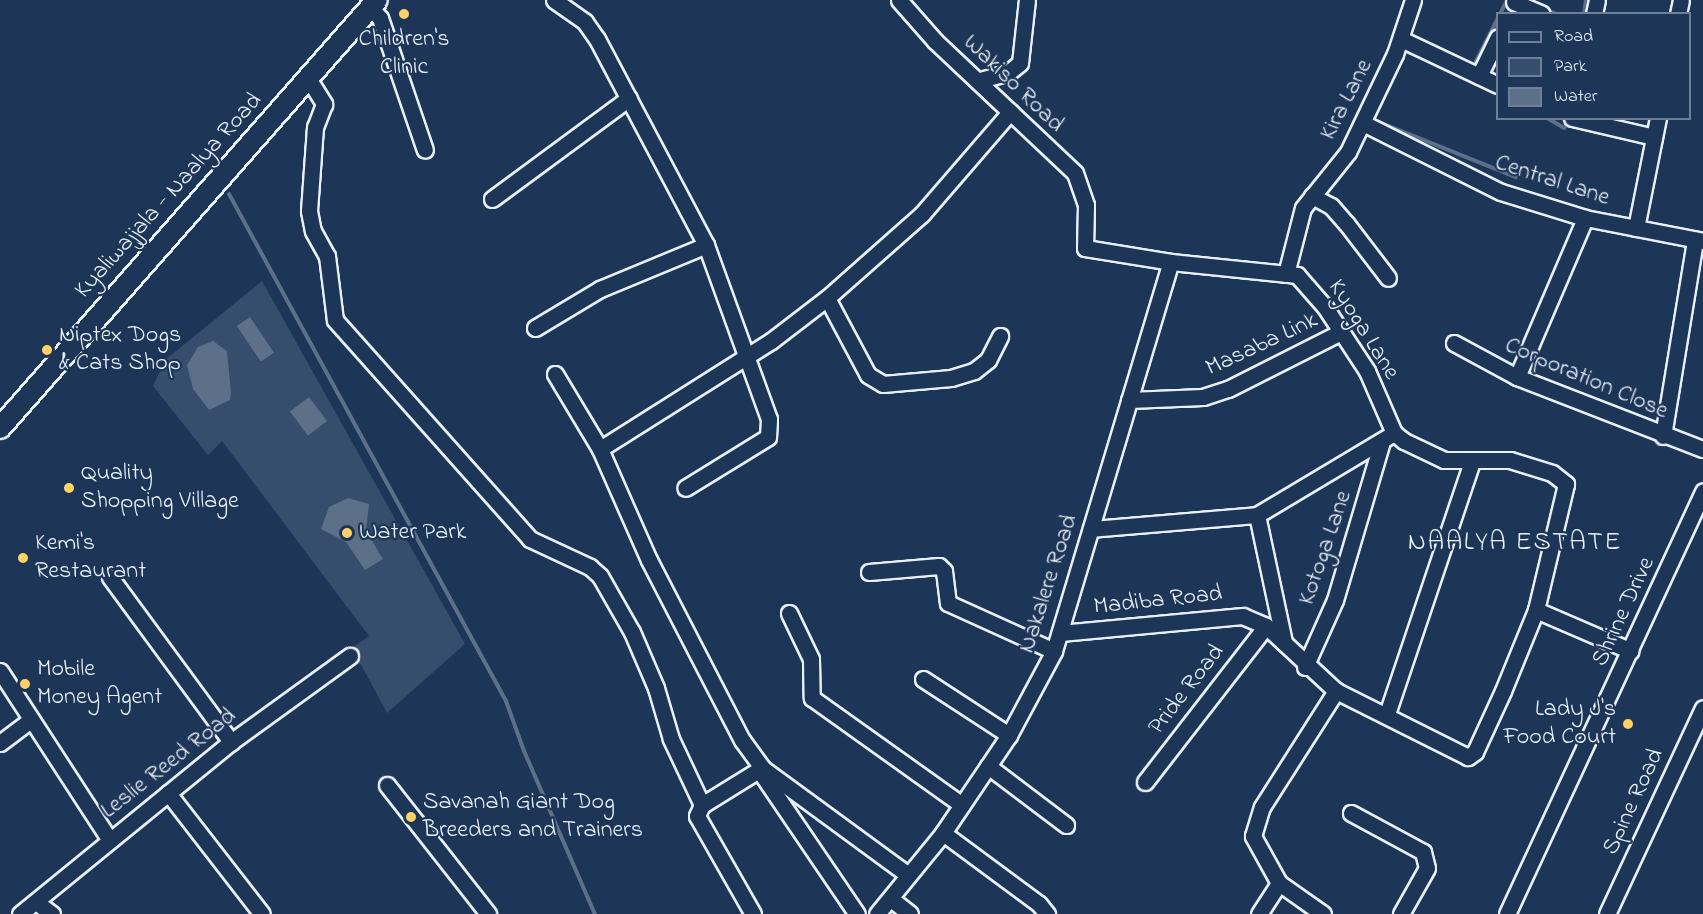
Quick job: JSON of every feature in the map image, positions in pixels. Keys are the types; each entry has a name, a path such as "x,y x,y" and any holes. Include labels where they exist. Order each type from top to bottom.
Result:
{"main road":[{"name":"Kyaliwajjala - Naalya Road","path":"0,428 374,4"}],"street":[{"path":"554,0 585,22 629,98 706,244 744,358 769,419 771,433 685,488"},
{"name":"Wakiso Road","path":"899,0 935,41 980,80 1010,112 1075,173 1086,205 1085,248"},
{"path":"980,80 1009,72 1020,63 1027,0"},
{"name":"Kira Lane","path":"1307,202 1336,170 1363,123 1401,39 1413,0"},
{"path":"374,4 425,150"},
{"path":"1512,5 1535,12"},
{"path":"1401,39 1496,84"},
{"path":"1479,76 1496,39"},
{"path":"308,78 324,104 315,127 309,211 313,231 327,256 335,320 530,539 590,567 600,576 632,632 656,688 671,739 702,805"},
{"path":"492,199 629,98"},
{"path":"600,449 744,358 827,298 922,214 1010,112"},
{"path":"1581,120 1654,137"},
{"path":"1635,228 1658,120"},
{"name":"Central Lane","path":"1363,123 1501,192 1585,218 1699,240"},
{"path":"1286,274 1307,202 1331,206 1388,278"},
{"path":"1517,377 1585,218"},
{"path":"1663,436 1699,240"},
{"path":"535,328 600,289 706,244"},
{"name":"Kyoga Lane","path":"1085,248 1171,262 1296,274 1309,285 1367,371 1388,437"},
{"name":"Nakalere Road","path":"878,914 943,833 1009,735 1054,651 1171,262"},
{"path":"827,298 868,375 883,384 951,378 974,371 988,360 1000,336"},
{"name":"Masaba Link","path":"1129,400 1203,397 1227,389 1341,332"},
{"name":"Corporation Close","path":"1454,343 1517,377 1703,450"},
{"path":"555,374 600,449 654,570 742,740 857,914"},
{"path":"1091,529 1257,515 1388,437 1432,456 1472,461 1510,460 1552,473 1566,484 1536,610 1631,651"},
{"name":"Kotoga Lane","path":"1305,667 1335,600 1388,437"},
{"path":"1388,714 1472,461"},
{"name":"Shrine Drive","path":"1507,914 1631,651 1703,491"},
{"path":"1257,515 1284,642"},
{"path":"869,573 939,566 944,571 948,603 1021,633 1054,651"},
{"path":"110,578 231,742"},
{"name":"Madiba Road","path":"1060,633 1233,615 1266,626 1284,642 1305,667 1336,691 1388,714 1468,757 1475,752 1536,610"},
{"path":"789,613 811,659 812,698 962,805"},
{"name":"Pride Road","path":"1145,782 1266,626"},
{"name":"Leslie Reed Road","path":"20,914 109,839 231,742 350,656"},
{"path":"0,671 109,839"},
{"path":"923,680 1009,735"},
{"path":"1323,914 1280,883 1257,849 1254,826 1336,691"},
{"name":"Spine Road","path":"1607,914 1703,708"},
{"path":"0,743 31,720"},
{"path":"988,766 1066,825"},
{"path":"753,914 697,819 702,805 761,769"},
{"path":"761,769 908,875"},
{"path":"387,785 488,914"},
{"path":"168,793 262,914"},
{"path":"1351,813 1423,852 1427,868 1401,914"},
{"path":"943,833 1047,914"},
{"path":"1259,914 1280,883"},
{"path":"891,899 910,914"},
{"path":"36,902 52,914"}],"green space":[{"name":"Water Park","path":"262,281 465,644 387,713 352,648 369,636 222,441 208,455 153,386 165,360"}],"water":[{"path":"250,317 274,353 261,362 237,326"},
{"path":"213,341 227,351 231,393 230,400 209,410 193,389 187,365 198,347"},
{"path":"309,397 327,421 308,435 290,411"},
{"path":"348,498 369,504 366,531 383,559 365,570 346,542 321,529 329,507"}],"waterway":[{"path":"1501,12 1507,0"},
{"path":"1584,12 1586,0"},
{"path":"1545,9 1552,12"},
{"path":"1472,69 1496,22"},
{"path":"1400,49 1437,64"},
{"path":"1374,120 1516,177"},
{"path":"1550,120 1564,128"},
{"path":"1644,128 1648,129 1650,120"},
{"path":"229,194 506,701 524,751 595,914"}],"place":[{"name":"Children's Clinic","path":"404,14"},
{"name":"Niptex Dogs & Cats Shop","path":"47,350"},
{"name":"Quality Shopping Village","path":"69,488"},
{"name":"Water Park","path":"347,533"},
{"name":"Kemi's Restaurant","path":"23,558"},
{"name":"Mobile Money Agent","path":"25,684"},
{"name":"Lady J's Food Court","path":"1628,724"},
{"name":"Savanah Giant Dog Breeders and Trainers","path":"411,817"}],"district":[{"name":"NAALYA ESTATE","path":"1515,543"}]}
